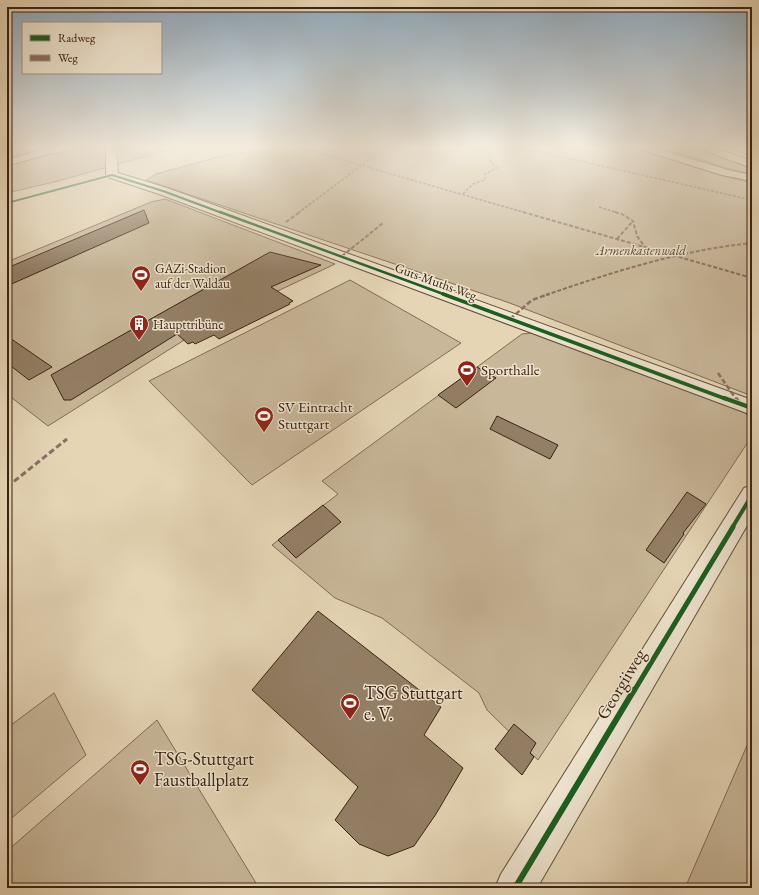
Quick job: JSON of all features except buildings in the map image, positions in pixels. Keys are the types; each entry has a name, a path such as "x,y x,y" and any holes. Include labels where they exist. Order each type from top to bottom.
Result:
{"street":[{"name":"Guts-Muths-Weg","path":"157,189 752,408"},
{"name":"Georgiiweg","path":"514,888 752,495"}],"green space":[{"path":"7,189 25,189 7,193"},
{"name":"Armenkastenwald","path":"172,189 752,189 752,396 507,302"},
{"name":"GAZi-Stadion auf der Waldau","path":"165,199 335,264 216,320 48,426 7,394 7,262 151,202"},
{"name":"SV Eintracht Stuttgart","path":"350,280 461,343 252,485 149,381"},
{"path":"532,333 744,412 752,420 752,436 538,760 487,710 479,693 382,618 335,598 272,545 338,494 322,481 522,334"},
{"path":"54,693 86,755 7,822 7,728"},
{"name":"TSG-Stuttgart Faustballplatz","path":"157,720 259,888 7,888 7,851"},
{"path":"752,734 752,888 685,888"}],"marked path":[{"path":"286,222 330,189"},
{"path":"443,189 752,278"},
{"path":"463,194 468,189"},
{"path":"702,189 752,200"},
{"path":"599,207 622,214 633,221 637,236 645,247"},
{"path":"617,239 633,221"},
{"path":"342,256 383,223"},
{"path":"510,319 532,300 593,279 675,255 731,245 752,243"},
{"path":"718,373 739,402"},
{"path":"7,487 67,439"}],"cycle path":[{"path":"7,203 60,189"},
{"path":"156,189 752,408"},
{"path":"515,888 752,495"}],"place":[{"name":"GAZi-Stadion auf der Waldau","path":"141,292"},
{"name":"Haupttribüne","path":"139,341"},
{"name":"Sporthalle","path":"467,387"},
{"name":"SV Eintracht Stuttgart","path":"264,433"},
{"name":"TSG Stuttgart e. V.","path":"350,720"},
{"name":"TSG-Stuttgart Faustballplatz","path":"140,786"}]}
